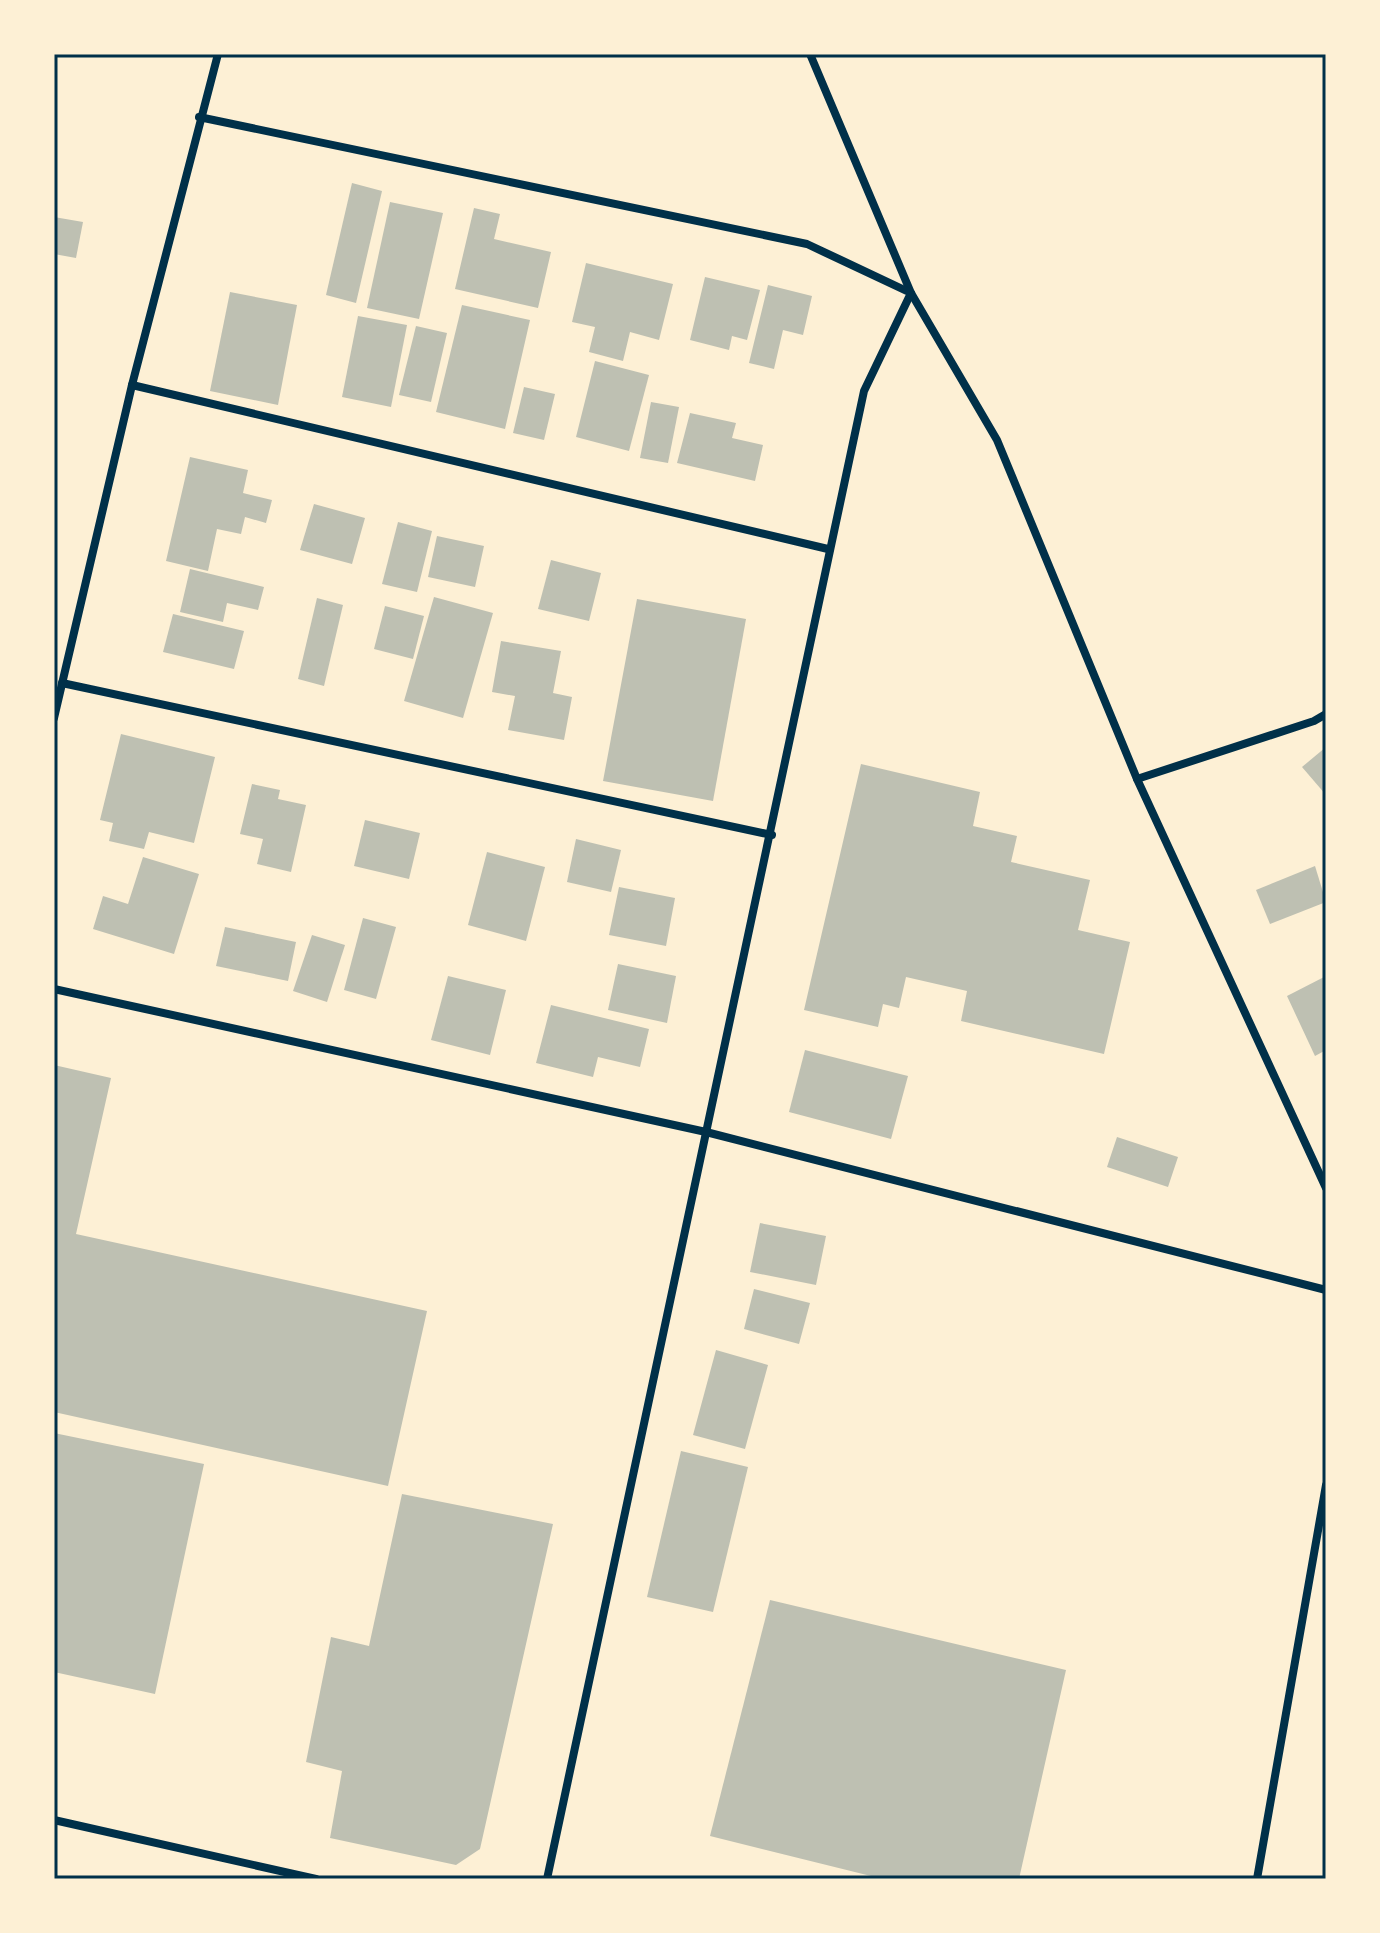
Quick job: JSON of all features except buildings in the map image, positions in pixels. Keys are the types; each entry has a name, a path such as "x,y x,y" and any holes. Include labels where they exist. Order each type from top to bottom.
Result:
{"street":[{"path":"54,718 132,385 199,117 218,54"},
{"path":"810,54 911,293 997,440 1137,779 1326,1188"},
{"path":"199,117 807,244 911,293"},
{"path":"547,1879 772,835 828,549 864,391 911,293"},
{"path":"132,385 828,549"},
{"path":"62,683 772,835"},
{"path":"1137,779 1314,721 1326,714"},
{"path":"54,989 706,1132 1326,1290"},
{"path":"1257,1879 1326,1485"},
{"path":"54,1820 316,1879"}]}
